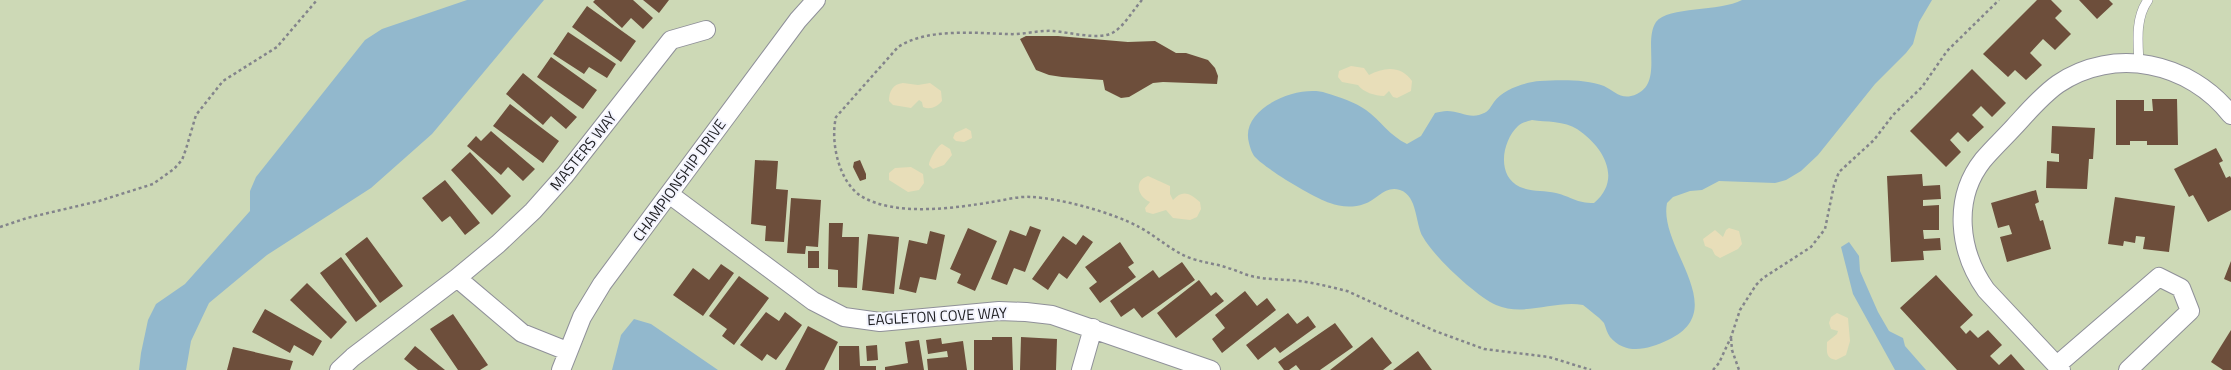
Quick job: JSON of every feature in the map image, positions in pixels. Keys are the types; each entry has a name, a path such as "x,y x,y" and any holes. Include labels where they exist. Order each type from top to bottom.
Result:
{"street":[{"name":"CHAMPIONSHIP DRIVE","path":"561,370 567,351 582,317 602,284 798,20 816,0"},
{"name":"MASTERS WAY","path":"339,370 353,357 457,278 498,244 551,190 671,40 706,30"},
{"path":"2128,370 2190,311 2181,288 2159,277 2059,368 1986,290 1977,278 1964,244 1962,220 1966,196 1970,184 1982,161 2041,98 2058,84 2076,74 2096,67 2117,63 2138,63 2177,73 2196,82 2213,96 2231,115"},
{"name":"EAGLETON COVE WAY","path":"668,194 814,302 844,317 880,322 999,311 1052,315 1212,370"},
{"path":"457,278 522,333 567,351"},
{"path":"1081,370 1093,328"}],"lane":[{"path":"2138,63 2139,23 2144,6 2148,0"}],"path":[{"path":"0,227 27,218 99,201 153,184 174,169 182,160 196,115 223,81 277,46 318,0"},
{"path":"1142,0 1113,32 1103,35 1043,31 1009,34 976,32 927,36 907,41 898,47 836,117 834,126 835,138 843,176 851,187 861,196 880,204 901,208 944,208 1032,197 1108,214 1141,228 1182,254 1203,262 1223,266 1251,276 1300,281 1333,287 1361,297 1435,331 1484,349 1548,357 1591,370"},
{"path":"1713,370 1719,363 1731,336 1740,310 1756,285 1779,267 1802,255 1818,239 1825,229 1834,185 1839,172 1874,140 1893,115 1922,87 1947,51 1999,0"},
{"path":"1731,336 1732,350 1739,370"}],"green space":[{"path":"0,0 2231,0 2231,370 0,370"}],"sand":[{"path":"1351,66 1364,68 1369,75 1386,69 1403,72 1412,81 1411,91 1397,98 1393,97 1389,91 1384,96 1377,95 1366,92 1358,85 1342,82 1338,77 1339,71"},
{"path":"903,83 918,85 930,83 941,91 942,101 938,105 931,108 923,107 922,102 919,100 911,108 893,105 889,101 891,91 894,86"},
{"path":"966,128 971,131 972,138 964,142 956,141 953,138 955,133"},
{"path":"942,144 950,149 952,155 944,165 933,169 929,165 930,160"},
{"path":"911,167 923,174 924,183 919,190 908,192 889,180 889,173 895,168"},
{"path":"1148,176 1170,186 1170,194 1173,200 1179,195 1189,194 1200,202 1201,209 1197,217 1190,220 1173,218 1166,210 1153,214 1146,212 1145,208 1150,202 1140,193 1139,185 1143,178"},
{"path":"1729,228 1739,231 1742,244 1738,249 1720,258 1715,255 1712,249 1705,246 1703,239 1715,230 1723,237 1726,230"},
{"path":"1837,313 1848,318 1850,341 1846,355 1836,360 1830,358 1827,354 1827,342 1837,334 1838,331 1831,329 1829,323 1831,317"}],"water":[{"path":"467,0 544,0 432,134 371,188 267,255 209,303 191,341 186,370 139,370 148,320 156,304 185,284 250,211 250,191 256,177 365,40 382,29"},
{"path":"1742,0 1932,0 1919,22 1913,44 1875,84 1818,155 1801,171 1786,180 1775,183 1719,181 1702,190 1690,191 1673,197 1667,203 1667,221 1672,239 1694,295 1694,312 1686,327 1668,340 1653,346 1630,349 1616,343 1607,332 1604,323 1583,305 1572,304 1517,309 1496,305 1467,285 1436,255 1420,231 1413,204 1406,193 1395,189 1385,191 1369,202 1360,205 1342,206 1334,204 1302,189 1269,169 1255,157 1249,143 1248,130 1253,119 1262,109 1287,96 1301,92 1315,91 1326,93 1357,105 1366,110 1391,133 1407,144 1421,136 1435,113 1447,111 1471,116 1479,115 1487,111 1503,93 1528,83 1555,80 1589,82 1604,86 1620,95 1627,97 1631,96 1642,91 1648,84 1651,74 1652,31 1656,22 1662,17 1683,11 1732,4","holes":["1532,120 1567,124 1577,129 1595,144 1606,163 1608,174 1607,184 1603,194 1594,203 1578,201 1556,193 1524,189 1512,182 1507,175 1505,167 1505,149 1508,140 1518,126"]},
{"path":"1849,242 1859,256 1860,271 1878,312 1889,331 1903,338 1905,346 1926,370 1895,370 1853,294 1841,247"},
{"path":"634,319 651,324 718,370 612,370 621,335"}],"building":[{"path":"595,0 633,0 653,18 643,29 631,18 622,28 593,2"},
{"path":"643,0 669,0 659,13"},
{"path":"2037,0 2051,0 2062,11 2055,18 2071,34 2055,50 2043,39 2030,53 2042,65 2026,80 2015,70 2008,77 1983,54"},
{"path":"2079,0 2109,0 2113,4 2097,19"},
{"path":"587,6 636,41 621,62 572,27"},
{"path":"568,32 616,64 607,78 589,67 584,74 553,54"},
{"path":"1026,36 1058,36 1128,42 1155,41 1176,53 1186,53 1208,60 1215,68 1218,76 1217,84 1153,83 1129,97 1121,98 1105,90 1103,80 1062,77 1049,75 1036,70 1020,39"},
{"path":"551,57 597,90 583,109 537,77"},
{"path":"1972,69 2006,103 1992,117 1981,106 1972,115 1984,127 1968,142 1958,132 1950,140 1961,152 1946,167 1910,131"},
{"path":"523,73 577,117 566,129 551,116 543,125 506,94"},
{"path":"2152,99 2177,99 2178,145 2147,145 2147,141 2130,141 2130,145 2116,145 2116,100 2144,100 2144,111 2153,111"},
{"path":"510,104 559,141 543,163 493,126"},
{"path":"2052,126 2095,128 2093,159 2089,159 2087,189 2046,188 2047,161 2059,162 2059,154 2051,153"},
{"path":"491,131 535,169 523,181 508,167 501,175 467,146 476,136 481,141"},
{"path":"2216,148 2223,161 2219,163 2226,178 2230,176 2231,178 2231,210 2208,222 2193,195 2189,197 2174,169"},
{"path":"470,152 511,196 492,215 451,170"},
{"path":"755,160 778,161 776,189 788,190 784,242 765,241 766,226 751,224"},
{"path":"860,160 866,174 866,179 860,181 853,167 854,162"},
{"path":"1922,174 1923,186 1940,185 1941,199 1923,200 1923,206 1939,205 1939,230 1923,230 1924,239 1940,238 1941,250 1923,251 1924,260 1891,262 1887,176"},
{"path":"445,180 480,223 465,235 450,216 442,222 422,198"},
{"path":"2036,190 2039,202 2035,204 2040,221 2043,220 2051,249 2007,262 2000,237 2012,234 2009,225 1998,228 1991,203"},
{"path":"2115,197 2175,206 2169,252 2143,249 2145,237 2136,236 2135,243 2124,241 2123,246 2108,244"},
{"path":"791,198 821,200 818,247 806,246 805,254 787,253"},
{"path":"829,223 843,223 842,237 859,237 857,288 838,287 838,270 828,269"},
{"path":"1030,226 1041,230 1025,272 1014,268 1007,285 991,279 1010,230 1026,236"},
{"path":"968,228 997,241 975,291 957,283 961,274 950,269"},
{"path":"930,231 945,235 936,280 920,277 916,293 899,289 909,240 927,244"},
{"path":"868,234 899,237 894,294 862,290"},
{"path":"1083,235 1093,242 1067,279 1059,273 1048,290 1032,279 1063,236 1076,245"},
{"path":"367,237 403,286 380,303 345,254"},
{"path":"1120,242 1134,263 1128,267 1136,277 1100,303 1089,288 1097,282 1085,267"},
{"path":"808,251 819,251 819,268 808,268"},
{"path":"341,257 377,306 356,322 320,273"},
{"path":"2231,261 2231,282 2224,279"},
{"path":"1182,262 1195,280 1142,318 1134,308 1121,317 1110,301 1153,270 1159,278"},
{"path":"721,264 734,273 703,316 673,295 693,268 709,280"},
{"path":"1936,275 1973,315 1960,327 1966,334 1970,330 1978,338 1988,330 2002,345 1990,356 1999,365 2011,354 2025,370 1957,370 1900,308"},
{"path":"739,276 769,298 734,345 722,336 727,329 709,316"},
{"path":"1199,280 1211,296 1216,292 1224,301 1176,338 1157,313"},
{"path":"307,283 347,322 331,339 290,300"},
{"path":"1245,291 1257,306 1267,298 1276,310 1222,353 1212,339 1225,328 1215,315"},
{"path":"265,309 322,341 313,356 294,345 290,353 252,332"},
{"path":"766,312 779,321 785,312 802,325 776,360 767,354 762,361 740,345"},
{"path":"1288,313 1297,324 1308,316 1316,327 1280,353 1275,347 1258,360 1246,345"},
{"path":"453,314 488,365 480,370 458,370 430,329"},
{"path":"1335,323 1353,347 1320,370 1300,370 1296,365 1289,370 1284,370 1278,362"},
{"path":"808,326 838,342 824,370 785,370"},
{"path":"2231,330 2231,370 2223,370 2211,362"},
{"path":"992,337 1012,337 1013,370 974,370 974,340 992,340"},
{"path":"1021,337 1057,339 1056,370 1020,370"},
{"path":"1372,337 1392,363 1383,370 1330,370"},
{"path":"941,338 942,344 963,341 967,370 928,370 927,359 948,357 947,351 928,354 926,340"},
{"path":"919,340 924,370 885,370 885,367 908,363 905,342"},
{"path":"877,345 878,360 867,361 866,346"},
{"path":"415,346 445,370 418,370 404,359"},
{"path":"839,346 859,346 860,366 876,366 876,370 839,370"},
{"path":"233,347 293,361 290,370 227,370"},
{"path":"1418,351 1432,370 1393,370"}]}
